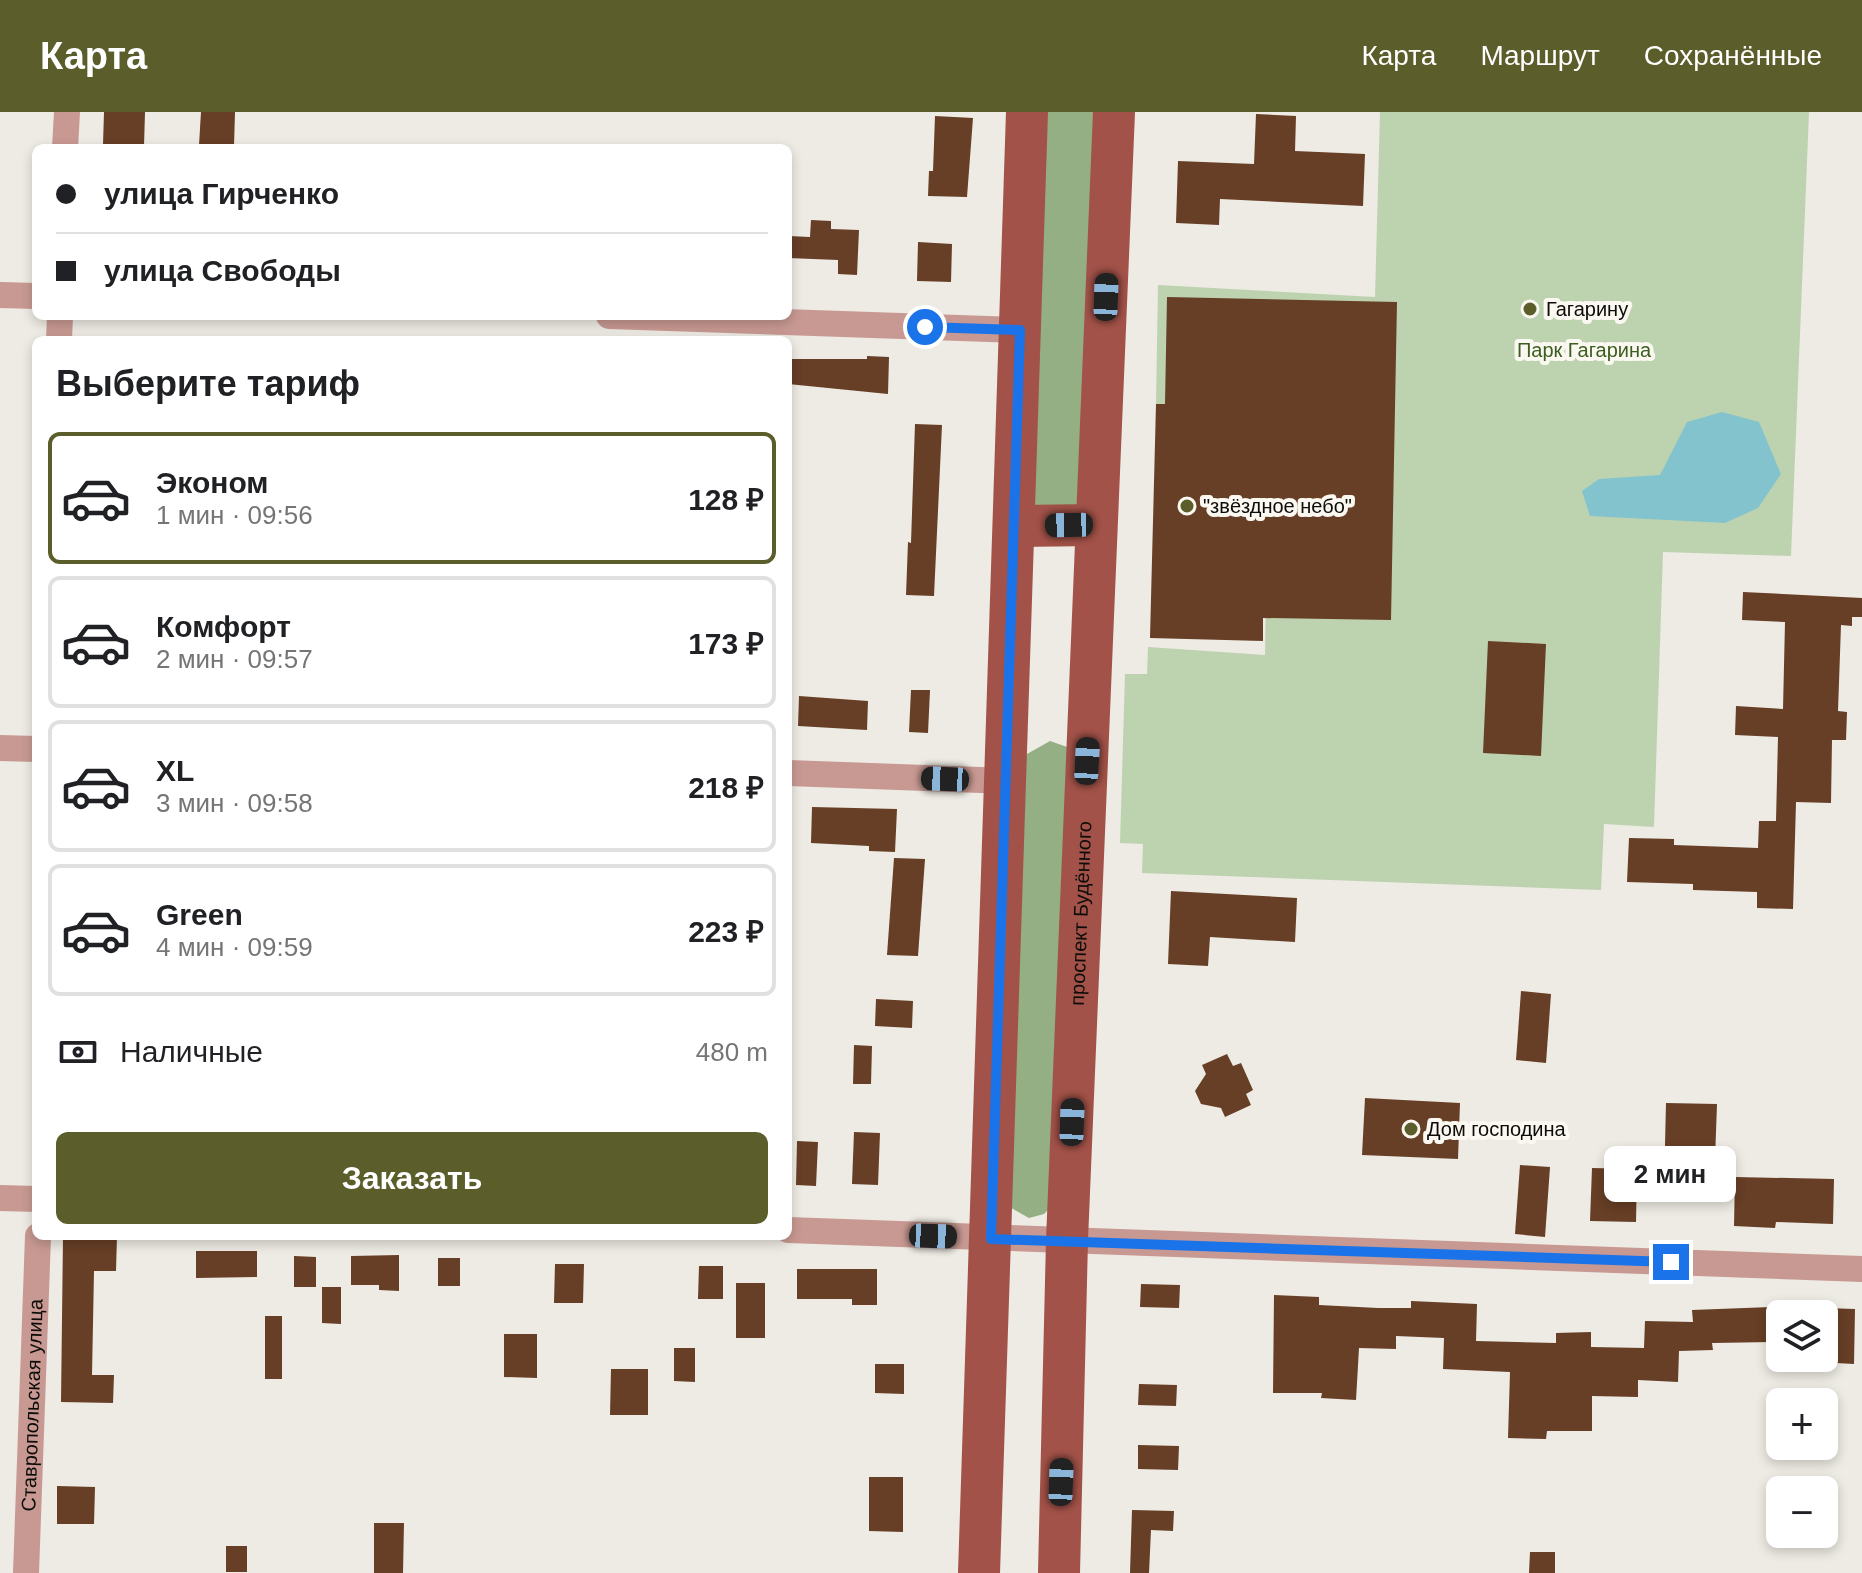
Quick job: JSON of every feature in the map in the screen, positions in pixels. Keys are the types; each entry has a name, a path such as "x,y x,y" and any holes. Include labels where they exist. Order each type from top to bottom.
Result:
{"main road":[{"path":"979,1573 1008,781 1027,112"},
{"name":"проспект Будённого","path":"1059,1573 1067,1240 1114,112"},
{"path":"1015,526 1096,525"}],"street":[{"path":"65,144 67,112"},
{"path":"0,295 32,296"},
{"path":"726,320 1020,330"},
{"path":"0,748 32,749"},
{"path":"792,773 1008,781"},
{"path":"0,1198 32,1199"},
{"path":"792,1230 1862,1269"},
{"name":"Ставропольская улица","path":"26,1573 38,1240"}],"green space":[{"path":"1043,112 1100,112 1083,513 1033,512"},
{"name":"Парк Гагарина","path":"1380,112 1809,112 1791,556 1663,552 1654,827 1604,824 1601,890 1142,873 1143,844 1120,843 1125,674 1147,674 1148,647 1265,655 1269,408 1156,404 1158,285 1375,297"},
{"path":"1050,741 1070,748 1055,1203 1044,1214 1029,1218 1006,1205 1020,758"}],"water":[{"path":"1722,412 1759,422 1781,474 1758,508 1725,523 1590,516 1582,491 1599,479 1660,475 1687,422"}],"building":[{"path":"104,112 145,112 144,144 103,144"},
{"path":"201,112 235,112 234,144 199,144"},
{"path":"1256,114 1296,116 1295,151 1365,154 1363,206 1220,199 1219,225 1176,223 1178,161 1254,164"},
{"path":"935,116 973,118 967,197 928,196 929,171 933,171"},
{"path":"811,220 831,221 831,229 859,230 857,275 838,274 838,260 792,258 792,236 810,237"},
{"path":"918,242 952,244 951,282 917,281"},
{"path":"1167,297 1397,302 1391,620 1263,618 1263,641 1150,638 1156,404 1165,404"},
{"path":"867,356 889,357 888,394 792,384 792,359 867,359"},
{"path":"915,424 942,425 934,596 906,595"},
{"path":"1743,592 1862,598 1862,617 1852,617 1852,626 1841,625 1838,711 1847,712 1846,740 1832,740 1831,803 1796,802 1793,909 1757,908 1757,892 1693,890 1693,884 1627,882 1629,838 1674,839 1674,845 1758,848 1759,821 1776,821 1778,737 1735,735 1736,706 1783,709 1785,622 1742,620"},
{"path":"1488,641 1546,644 1541,756 1483,753"},
{"path":"911,690 930,690 928,733 909,732"},
{"path":"799,696 868,701 867,730 798,726"},
{"path":"812,807 897,809 895,852 869,851 869,846 811,843"},
{"path":"894,858 925,859 918,956 887,955"},
{"path":"1171,891 1297,898 1295,942 1210,937 1208,966 1168,964"},
{"path":"1521,991 1551,994 1546,1063 1516,1060"},
{"path":"876,999 913,1001 912,1028 875,1026"},
{"path":"854,1045 872,1046 871,1084 853,1084"},
{"path":"1227,1054 1233,1066 1241,1063 1253,1090 1246,1094 1251,1105 1225,1117 1221,1108 1201,1104 1195,1091 1206,1074 1202,1065"},
{"name":"Дом господина","path":"1365,1098 1460,1103 1458,1159 1362,1155"},
{"path":"1666,1103 1717,1104 1714,1188 1664,1187"},
{"path":"854,1132 880,1133 878,1185 852,1184"},
{"path":"797,1141 818,1142 816,1186 796,1185"},
{"path":"1520,1165 1550,1167 1545,1237 1515,1234"},
{"path":"1592,1168 1637,1169 1636,1222 1590,1221"},
{"path":"1735,1177 1834,1179 1833,1224 1776,1222 1775,1228 1734,1226"},
{"path":"63,1240 117,1240 116,1271 94,1271 92,1375 114,1375 113,1403 61,1402"},
{"path":"196,1251 257,1251 257,1277 196,1278"},
{"path":"399,1255 399,1291 379,1290 379,1285 351,1285 351,1256"},
{"path":"294,1256 316,1257 316,1287 294,1287"},
{"path":"438,1258 460,1258 460,1286 438,1286"},
{"path":"555,1264 584,1264 583,1303 554,1303"},
{"path":"699,1266 723,1266 723,1299 698,1299"},
{"path":"797,1269 877,1269 877,1305 852,1305 852,1299 797,1299"},
{"path":"736,1283 765,1283 765,1338 736,1338"},
{"path":"1141,1284 1180,1285 1179,1308 1140,1307"},
{"path":"322,1287 341,1287 341,1324 322,1323"},
{"path":"1274,1295 1319,1297 1319,1305 1378,1308 1411,1308 1411,1301 1477,1304 1476,1341 1556,1343 1556,1333 1591,1332 1591,1347 1644,1348 1645,1321 1693,1322 1692,1310 1766,1307 1766,1342 1712,1343 1713,1350 1679,1351 1678,1382 1638,1380 1638,1397 1592,1396 1592,1431 1547,1431 1546,1439 1508,1438 1510,1372 1443,1369 1444,1338 1396,1336 1396,1349 1359,1348 1356,1400 1321,1398 1322,1393 1273,1393"},
{"path":"1838,1308 1855,1309 1854,1364 1838,1363"},
{"path":"265,1316 282,1316 282,1379 265,1379"},
{"path":"504,1334 537,1334 537,1378 504,1377"},
{"path":"674,1348 695,1348 695,1382 674,1381"},
{"path":"875,1364 904,1364 904,1394 875,1393"},
{"path":"611,1369 648,1369 648,1415 610,1415"},
{"path":"1139,1384 1177,1385 1176,1406 1138,1405"},
{"path":"1138,1445 1179,1446 1178,1470 1138,1469"},
{"path":"869,1477 903,1477 903,1532 869,1531"},
{"path":"57,1486 95,1487 94,1524 57,1524"},
{"path":"1132,1510 1174,1511 1173,1531 1151,1530 1149,1573 1130,1573"},
{"path":"374,1523 404,1523 403,1573 374,1573"},
{"path":"226,1546 247,1546 247,1572 226,1572"},
{"path":"1530,1552 1555,1552 1555,1573 1529,1573"}],"place":[{"name":"Гагарину","path":"1530,309"},
{"name":"\"звёздное небо\"","path":"1187,506"},
{"name":"Дом господина","path":"1411,1129"}],"route":[{"path":"925,327 1020,330 991,1239 1671,1262"}]}
